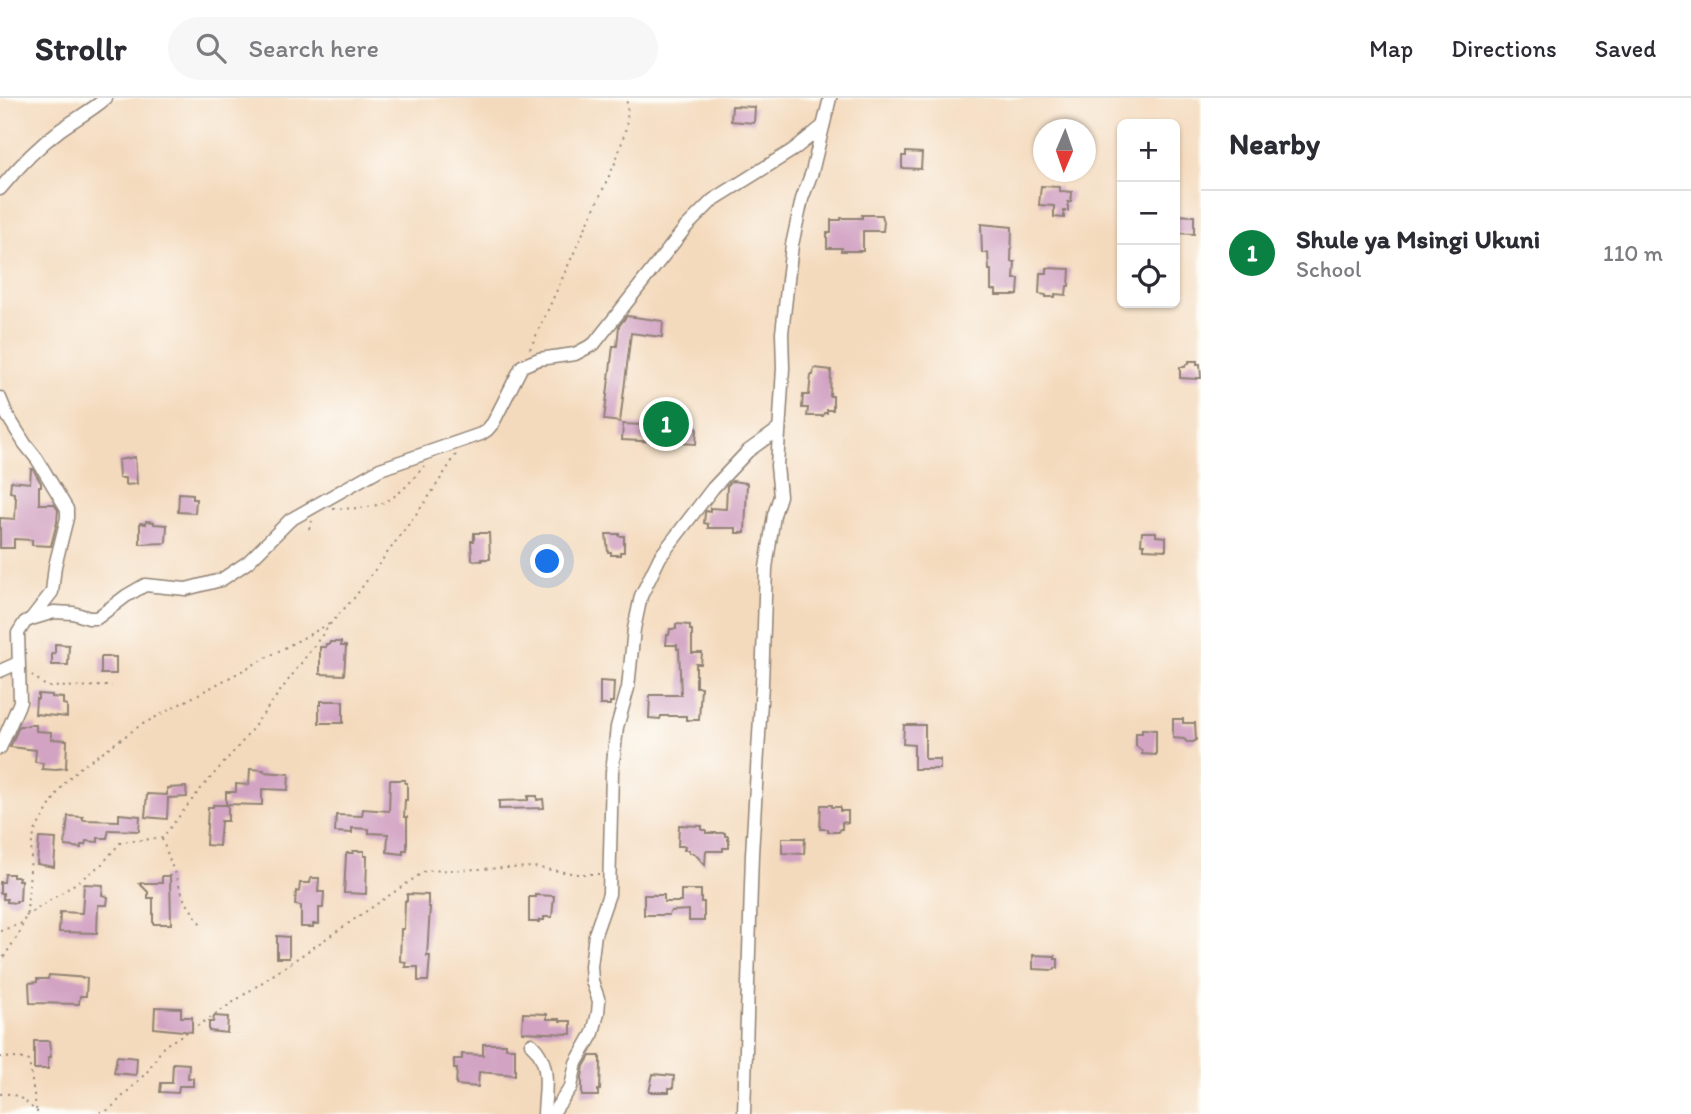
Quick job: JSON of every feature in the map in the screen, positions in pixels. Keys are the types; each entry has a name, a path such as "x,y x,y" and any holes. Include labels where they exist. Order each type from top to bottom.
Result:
{"street":[{"path":"0,189 24,160 46,141 106,98"},
{"path":"744,1114 752,854 766,568 774,515 780,496 777,466 783,368 782,333 792,245 830,98"},
{"path":"0,748 20,702 18,633 25,622 54,612 97,618 145,585 187,589 221,580 248,562 290,520 372,472 487,430 522,366 539,359 575,354 594,344 678,236 713,200 793,150 823,126"},
{"path":"0,398 7,415 67,509 52,592 30,619"},
{"path":"552,1114 571,1087 576,1063 596,1024 599,1001 592,981 591,965 595,934 609,894 612,772 617,727 628,688 634,629 641,596 660,557 713,488 748,451 779,429"},
{"path":"0,671 18,663"},
{"path":"531,1044 544,1063 544,1114"}],"path":[{"path":"522,366 615,163 625,135 625,98"},
{"path":"26,916 102,864 121,842 162,838 243,741 331,623 384,559 466,439"},
{"path":"334,509 373,506 398,494 439,449"},
{"path":"309,529 313,516"},
{"path":"0,964 26,916 32,842 36,830 58,792 78,769 141,725 331,623"},
{"path":"18,663 47,687 112,686"},
{"path":"162,838 184,899 202,926"},
{"path":"93,1114 113,1106 147,1072 164,1046 425,871 533,867 577,874 610,874"},
{"path":"0,931 24,923"},
{"path":"0,1057 29,1061 38,1113"},
{"path":"0,1094 18,1096 38,1113"}],"building":[{"path":"732,106 755,107 754,123 731,121"},
{"path":"906,152 922,153 921,169 902,168 902,156 906,156"},
{"path":"1041,186 1060,187 1060,191 1072,192 1064,218 1054,217 1054,206 1039,205"},
{"path":"862,215 882,215 884,222 883,231 863,231 863,251 827,248 827,233 831,233 831,220 862,218"},
{"path":"1180,215 1194,216 1194,234 1180,233"},
{"path":"981,224 1012,227 1011,262 1015,262 1014,279 1019,279 1018,295 996,295 996,290 991,290 988,253 982,253"},
{"path":"1047,268 1070,269 1066,295 1046,297 1039,294 1040,273 1047,273"},
{"path":"627,316 663,321 662,337 631,333 620,422 604,420 613,346 617,346 619,326"},
{"path":"1189,361 1197,361 1197,364 1200,364 1201,378 1180,378 1180,367 1185,367"},
{"path":"814,368 831,370 830,396 833,396 833,410 827,410 823,416 807,416 808,408 802,408 803,395 809,395"},
{"path":"623,424 697,428 696,444 622,440"},
{"path":"135,457 137,484 125,485 125,478 119,478 118,460"},
{"path":"31,469 41,483 39,504 54,504 58,510 51,546 32,545 32,540 14,539 14,548 0,548 0,518 15,519 16,497 10,492 11,481 30,483"},
{"path":"732,481 747,483 745,533 736,533 736,528 708,528 708,524 704,523 705,513 710,512 710,508 726,509 727,486"},
{"path":"179,493 193,494 193,499 196,499 195,513 178,512"},
{"path":"146,521 167,525 166,543 140,544 140,523 146,524"},
{"path":"1142,532 1156,532 1156,536 1166,537 1166,550 1144,549 1144,544 1141,544"},
{"path":"474,533 489,533 490,559 472,560 471,541 474,541"},
{"path":"606,534 624,536 624,552 611,555 611,552 608,552"},
{"path":"676,624 690,625 692,653 702,653 701,664 696,664 696,687 701,687 699,720 686,720 686,716 649,718 650,695 681,695 679,649 677,645 666,645 667,635 670,629 676,629"},
{"path":"330,642 341,642 341,646 346,646 344,675 320,674 320,647 326,647"},
{"path":"55,644 69,645 68,665 52,665"},
{"path":"101,657 116,657 116,674 101,674"},
{"path":"600,681 614,682 613,702 610,702 610,705 600,705"},
{"path":"38,694 63,698 63,704 67,705 67,717 35,714"},
{"path":"321,701 343,701 343,723 319,723"},
{"path":"1173,719 1183,719 1183,723 1195,723 1196,740 1187,742 1173,738"},
{"path":"36,725 36,731 51,732 51,739 67,740 66,768 42,769 43,763 35,762 36,750 10,747 19,726"},
{"path":"904,725 925,725 925,759 940,759 940,769 914,769 914,745 903,744"},
{"path":"1142,729 1156,730 1156,755 1142,754 1136,746 1136,733 1142,733"},
{"path":"250,769 289,774 288,790 262,789 262,805 226,804 226,792 236,792 236,784 249,785"},
{"path":"390,780 405,780 407,783 404,817 407,817 407,850 403,850 403,854 387,852 388,834 369,833 369,829 352,828 352,833 335,832 336,815 362,816 363,809 389,811"},
{"path":"186,787 187,797 168,798 167,819 145,817 147,794 167,795 167,788"},
{"path":"528,796 537,796 537,800 543,799 544,808 499,809 499,801 528,800"},
{"path":"228,805 228,821 221,821 219,846 206,845 208,807"},
{"path":"821,805 832,805 840,807 840,811 848,811 848,823 842,822 839,832 820,829"},
{"path":"119,814 140,816 139,831 109,830 107,838 98,838 98,842 86,841 81,848 65,846 68,816 83,817 83,820 119,821"},
{"path":"679,825 702,826 706,833 725,833 725,836 728,836 729,848 723,848 723,851 706,851 705,865 694,853 684,850 685,846 678,846"},
{"path":"39,838 56,839 54,867 37,864"},
{"path":"782,838 805,838 804,854 782,853"},
{"path":"353,851 364,851 364,856 367,856 366,894 344,893 346,855"},
{"path":"5,874 13,874 13,877 19,877 18,880 21,880 20,901 16,903 7,902 7,899 3,899 3,893 0,893 0,882 4,882"},
{"path":"162,876 170,876 171,924 153,924 153,898 148,898 148,892 139,883 162,883"},
{"path":"311,878 319,878 318,892 324,892 323,908 319,908 319,924 301,927 301,906 295,905 296,891 299,892 300,883 310,883"},
{"path":"84,884 103,885 102,895 108,897 107,905 98,905 97,933 59,932 60,912 82,913"},
{"path":"681,890 701,890 704,921 689,921 689,910 671,911 669,915 644,915 644,895 664,895 664,902 681,902"},
{"path":"407,894 428,895 428,981 418,981 418,967 405,967 406,962 400,961 401,929 404,929"},
{"path":"554,896 552,917 544,917 544,920 539,922 529,922 529,897"},
{"path":"277,936 289,937 289,958 277,958"},
{"path":"1033,955 1055,956 1055,959 1058,959 1058,968 1033,969"},
{"path":"49,975 87,978 86,996 80,996 79,1004 30,1003 29,983 37,982 37,979 48,979"},
{"path":"155,1007 181,1008 181,1017 192,1017 192,1032 154,1028"},
{"path":"523,1013 547,1014 547,1019 571,1021 571,1034 522,1032"},
{"path":"214,1016 228,1017 227,1033 209,1031 209,1022 213,1022"},
{"path":"34,1041 49,1041 51,1057 48,1057 48,1069 34,1069"},
{"path":"483,1044 506,1044 506,1048 515,1048 515,1075 479,1072 478,1087 456,1085 457,1069 454,1069 454,1059 462,1059 462,1054 483,1055"},
{"path":"117,1056 137,1058 136,1075 114,1073"},
{"path":"590,1056 600,1056 600,1090 598,1096 582,1096 584,1066"},
{"path":"173,1063 189,1064 188,1078 193,1078 193,1086 179,1086 178,1093 160,1092 161,1083 172,1083"},
{"path":"653,1074 674,1076 673,1088 669,1088 669,1092 649,1092"}],"place":[{"name":"Shule ya Msingi Ukuni","path":"666,424"}]}
